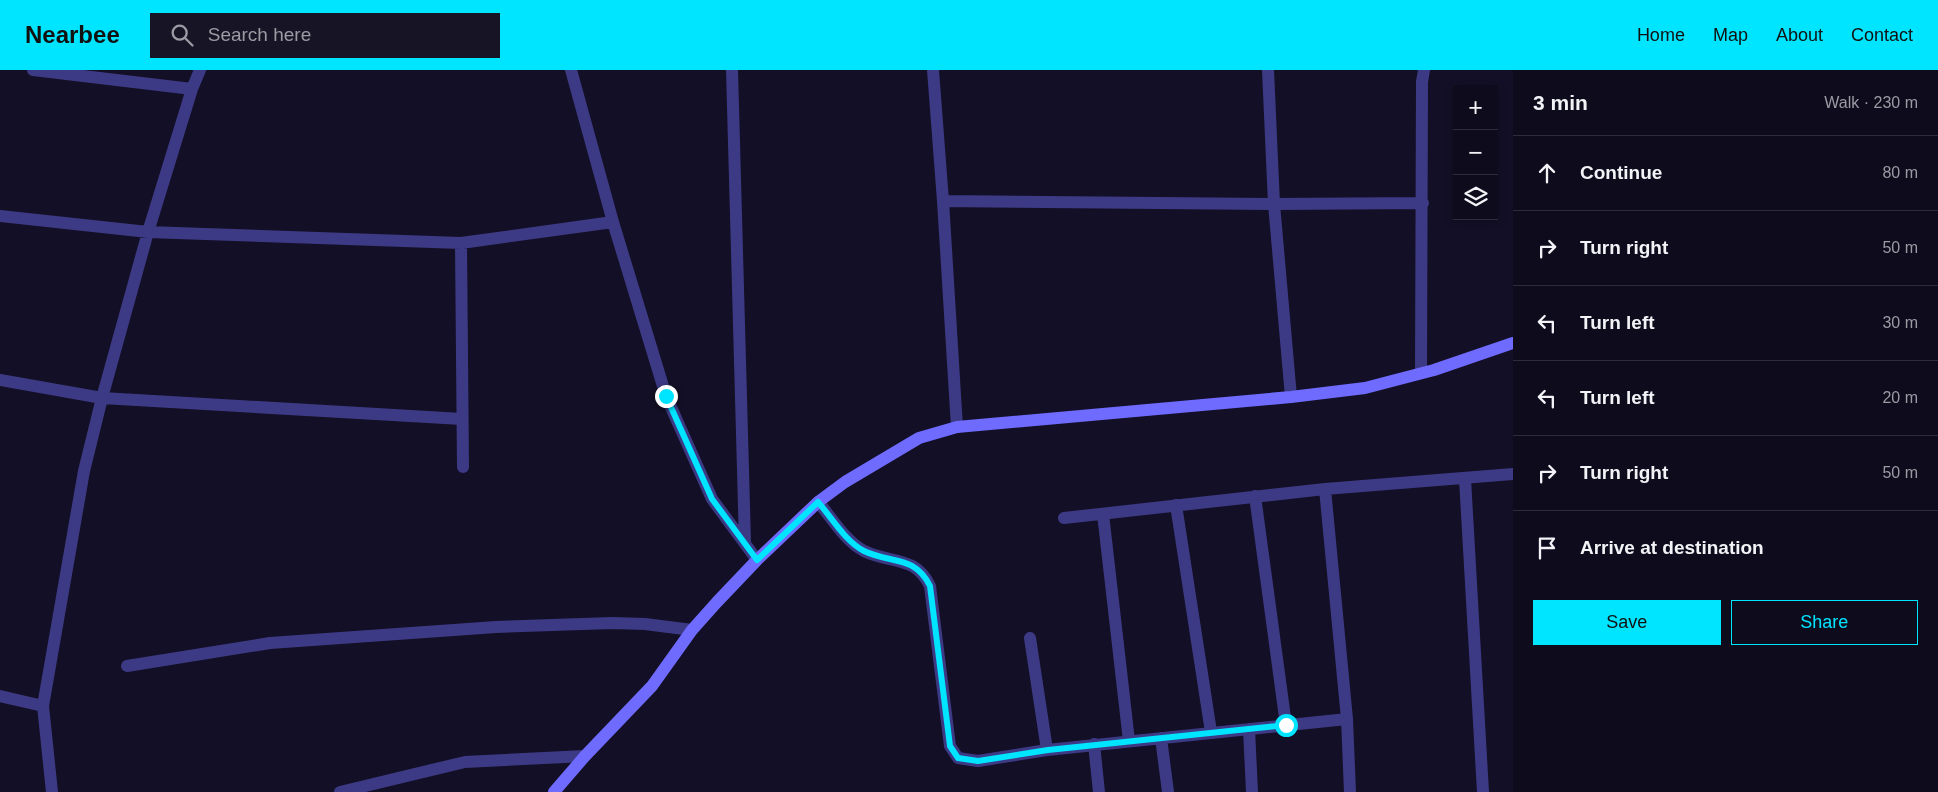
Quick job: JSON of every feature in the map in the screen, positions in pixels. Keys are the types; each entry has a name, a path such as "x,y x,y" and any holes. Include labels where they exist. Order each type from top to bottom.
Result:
{"main road":[{"path":"554,792 585,756 652,686 692,630 757,560 818,502 845,482 919,438 957,427 1290,398 1365,388 1421,373 1513,343"}],"street":[{"path":"33,70 192,89"},
{"path":"52,792 43,706 84,471 148,232 192,89 200,70"},
{"path":"571,70 613,222 666,396 712,499 757,560"},
{"path":"732,70 745,543"},
{"path":"933,70 957,427"},
{"path":"1268,70 1274,204 1290,398"},
{"path":"1421,373 1422,82 1424,70"},
{"path":"943,201 1274,204 1423,203"},
{"path":"0,216 148,232 460,244 613,222"},
{"path":"460,244 463,467"},
{"path":"0,380 102,398 462,419"},
{"path":"1064,518 1325,489 1513,474"},
{"path":"1465,479 1483,792"},
{"path":"1325,489 1347,718 1350,792"},
{"path":"1255,496 1286,725"},
{"path":"818,502 852,542 865,551 912,565 924,574 930,586 950,746 958,758 978,761 1094,744 1347,718"},
{"path":"1176,505 1211,732"},
{"path":"1103,514 1129,741"},
{"path":"127,666 270,643 496,628 612,623 645,624 692,630"},
{"path":"1030,638 1048,750"},
{"path":"0,696 43,706"},
{"path":"1249,729 1252,792"},
{"path":"1161,738 1168,792"},
{"path":"1094,744 1099,792"},
{"path":"340,792 465,762 585,756"}],"route":[{"path":"666,396 712,499 757,560 818,502 852,542 865,551 912,565 924,574 930,586 950,746 958,758 978,761 1048,750 1286,725"}]}
